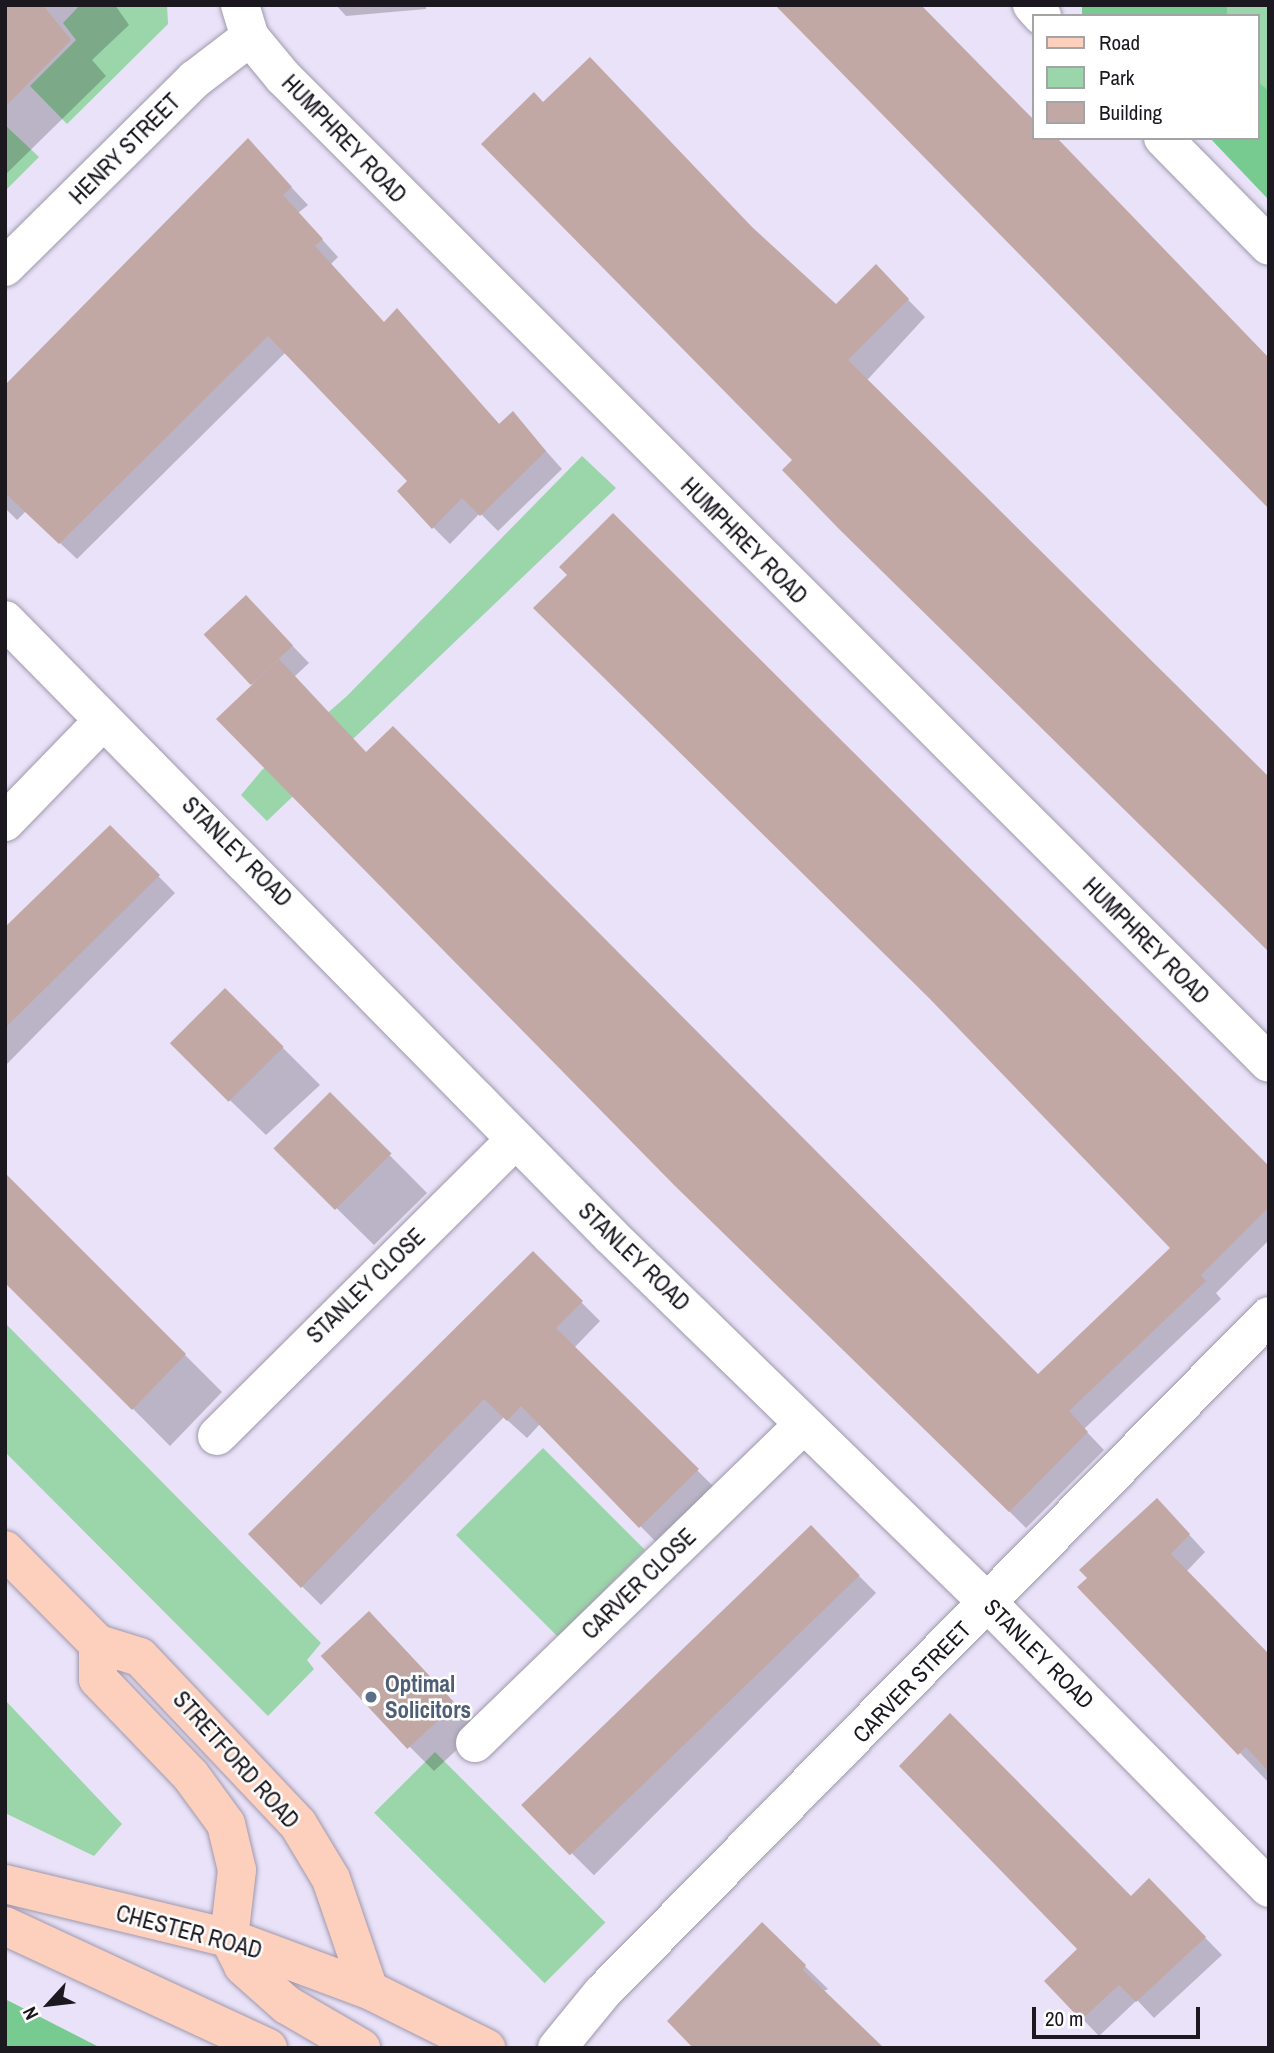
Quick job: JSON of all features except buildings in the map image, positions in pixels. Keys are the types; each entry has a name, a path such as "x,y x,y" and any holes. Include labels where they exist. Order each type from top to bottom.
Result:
{"main road":[{"name":"STRETFORD ROAD","path":"5,1550 97,1644 140,1657 298,1824 331,1879 369,1990"},
{"path":"97,1644 98,1679 191,1776 226,1824 237,1870 229,1938 262,1986 361,2048"},
{"name":"CHESTER ROAD","path":"5,1884 229,1938 369,1990"},
{"path":"5,1926 268,2048"},
{"path":"369,1990 486,2048"}],"street":[{"name":"HENRY STREET","path":"5,267 195,79 245,21"},
{"name":"HUMPHREY ROAD","path":"245,21 446,244 1269,1063"},
{"path":"1165,140 1269,246"},
{"name":"STANLEY ROAD","path":"5,620 516,1139 803,1424 989,1603 1269,1888"},
{"path":"5,822 103,721"},
{"name":"STANLEY CLOSE","path":"218,1436 516,1139"},
{"name":"CARVER STREET","path":"557,2048 602,1993 1269,1316"},
{"name":"CARVER CLOSE","path":"475,1743 803,1424"}],"green space":[{"path":"80,5 167,5 168,24 67,124 30,86 76,40 63,23"},
{"path":"1082,5 1269,5 1269,200 1212,140 1260,140 1260,14 1090,14"},
{"path":"1082,5 1227,5 1227,14 1082,14"},
{"path":"1260,84 1269,91 1269,200 1212,140 1260,140"},
{"path":"5,125 39,157 5,191"},
{"path":"582,456 616,488 267,821 241,795 262,770 347,696"},
{"path":"5,1323 321,1643 307,1660 314,1669 268,1716 5,1452"},
{"path":"543,1448 645,1550 558,1637 456,1535"},
{"path":"5,1700 122,1824 94,1856 5,1813"},
{"path":"435,1752 605,1922 545,1983 374,1813"},
{"path":"5,1999 97,2046 100,2048 5,2048"}],"place":[{"name":"Optimal Solicitors","path":"371,1697"}]}
